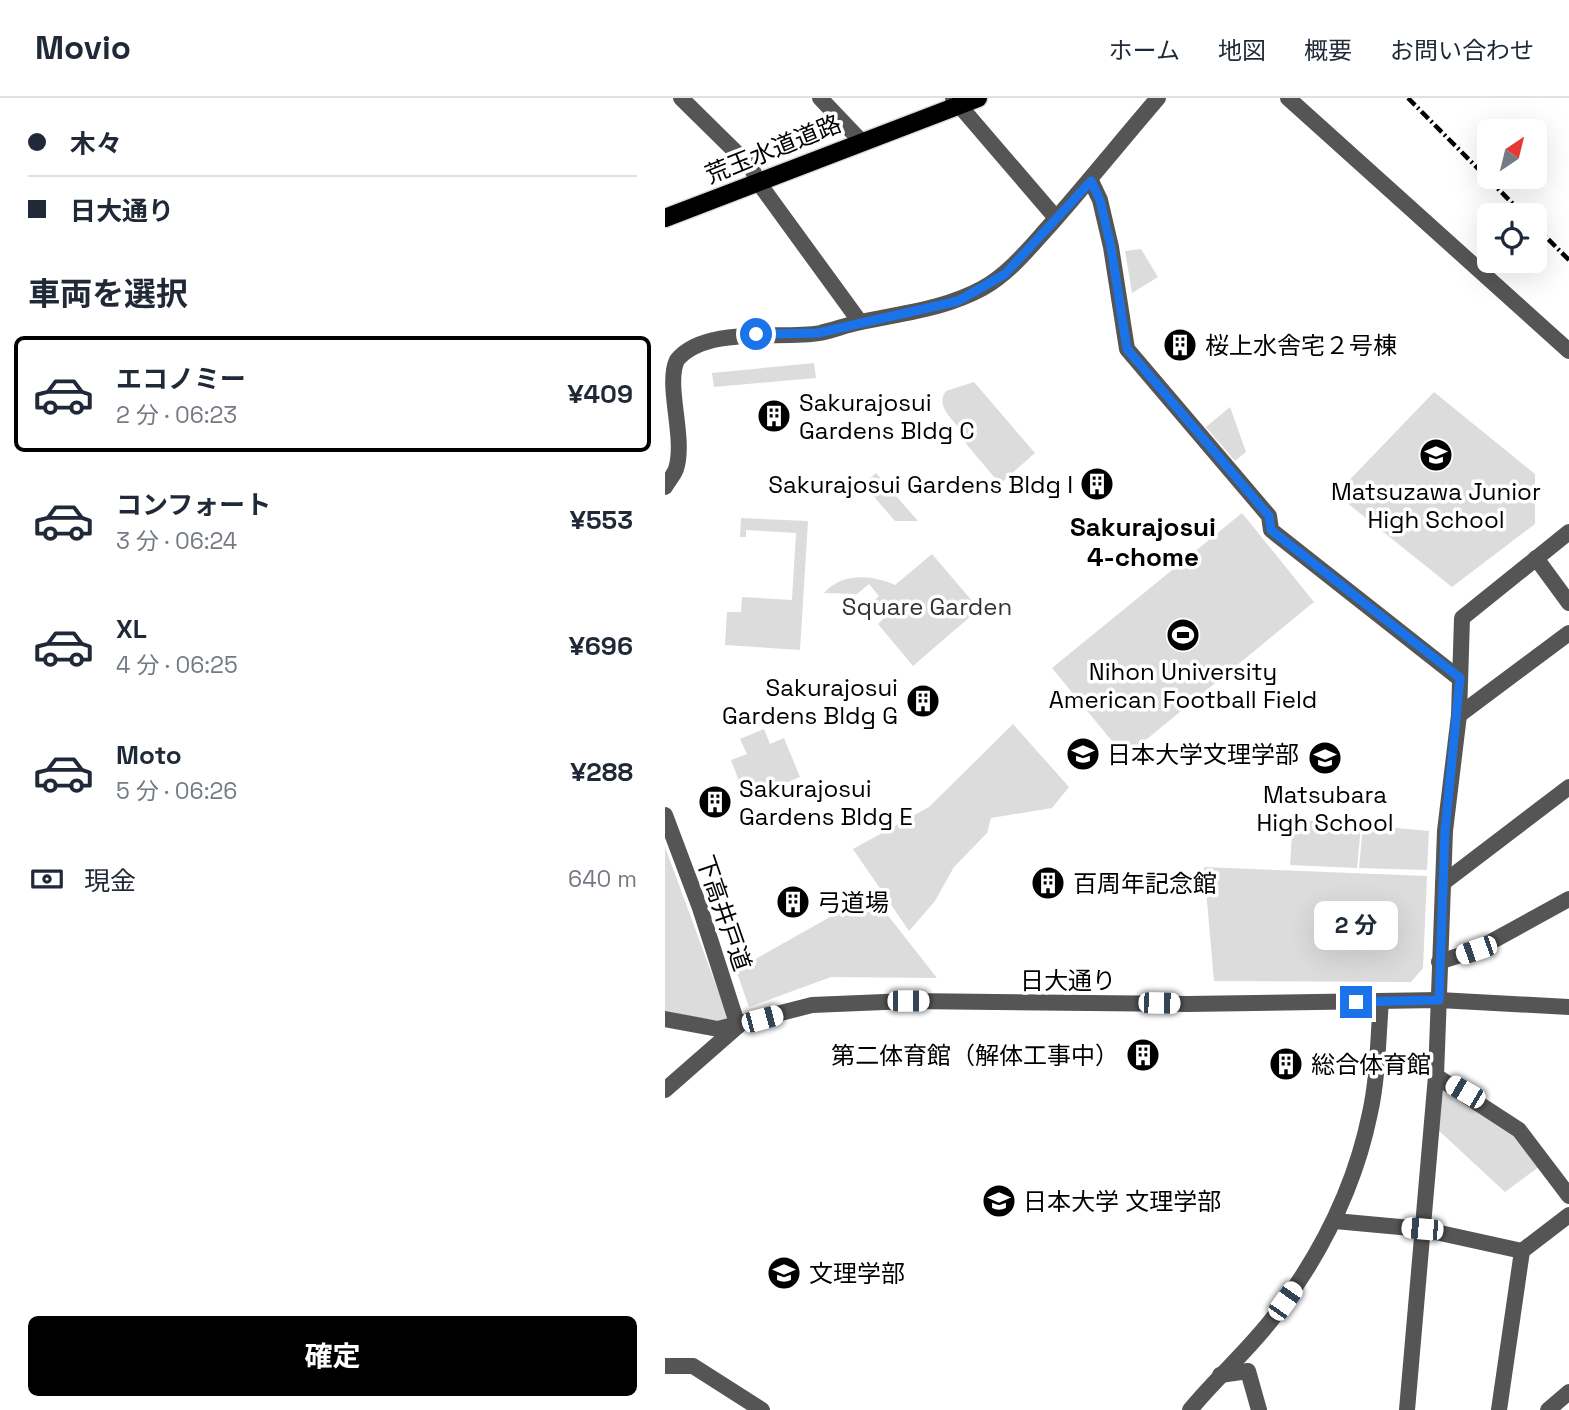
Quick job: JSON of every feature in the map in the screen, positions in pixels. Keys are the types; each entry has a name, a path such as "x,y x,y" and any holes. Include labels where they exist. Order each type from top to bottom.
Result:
{"main road":[{"name":"荒玉水道道路","path":"665,218 956,102 978,98"}],"street":[{"path":"681,98 751,167 758,182 860,322"},
{"path":"820,98 861,141"},
{"path":"665,487 676,469 677,450 668,366 680,356 701,345 756,334 818,333 939,307 983,288 1018,261 1091,181 1101,164 1158,98"},
{"path":"1288,98 1569,351"},
{"path":"956,102 1056,218"},
{"path":"1091,181 1100,200 1111,247 1127,349 1269,516 1271,530 1460,678"},
{"path":"1407,1410 1436,1076 1445,831 1459,715 1462,618 1569,532"},
{"path":"1536,558 1569,603"},
{"path":"1459,715 1569,633"},
{"path":"1443,883 1569,787"},
{"name":"下高井戸道","path":"665,816 700,908 738,1026"},
{"path":"1439,962 1476,950 1569,899"},
{"name":"日大通り","path":"738,1026 812,1005 833,1004 1439,1000 1569,1007"},
{"path":"1190,1410 1274,1317 1308,1269 1335,1222 1359,1159 1371,1111 1381,1001"},
{"path":"665,1019 718,1029 738,1026"},
{"path":"665,1090 738,1026"},
{"path":"1436,1076 1519,1130 1569,1196"},
{"path":"1499,1410 1522,1251 1569,1215"},
{"path":"1335,1222 1422,1229 1522,1251"},
{"path":"665,1366 693,1366 736,1403 762,1410"},
{"path":"1220,1375 1248,1371 1259,1410"},
{"path":"1548,1410 1569,1392"}],"green space":[{"path":"1141,249 1158,277 1132,293 1125,251"},
{"path":"814,363 816,378 714,387 712,373"},
{"path":"974,382 1035,453 1000,484 957,433 961,430 943,406 946,391"},
{"path":"1434,392 1535,474 1535,524 1452,587 1336,494"},
{"path":"1230,407 1246,452 1235,461 1206,427"},
{"path":"876,473 918,521 895,521 863,484"},
{"name":"Nihon University American Football Field","path":"1242,513 1314,602 1125,757 1052,668"},
{"path":"741,518 808,521 800,650 725,645 727,612 741,612 742,597 792,600 796,533 746,530 746,537 740,537"},
{"name":"Square Garden","path":"932,554 979,609 913,666 878,624 883,619 870,604 879,596 869,584 857,594 824,593 840,581 858,577 895,585"},
{"path":"1013,724 1069,787 1052,808 991,818 987,833 954,867 935,901 909,931 853,849 929,807"},
{"path":"764,729 770,744 784,738 800,777 746,799 731,760 747,754 740,739"},
{"path":"1293,819 1361,826 1357,868 1290,865"},
{"path":"1363,825 1429,831 1427,870 1359,868"},
{"path":"665,847 730,1023 665,1012"},
{"path":"1204,867 1427,876 1423,968 1411,982 1214,981"},
{"path":"871,894 937,978 831,977 749,1007 736,970"},
{"path":"1442,1085 1513,1132 1540,1166 1505,1192 1436,1128"}],"railway":[{"path":"1408,98 1512,203"},
{"path":"1547,238 1569,260"}],"place":[{"name":"桜上水舎宅２号棟","path":"1180,345"},
{"name":"Sakurajosui Gardens Bldg C","path":"774,416"},
{"name":"Matsuzawa Junior High School","path":"1436,455"},
{"name":"Sakurajosui Gardens Bldg I","path":"1097,484"},
{"name":"Nihon University American Football Field","path":"1183,635"},
{"name":"Sakurajosui Gardens Bldg G","path":"923,701"},
{"name":"日本大学文理学部","path":"1083,754"},
{"name":"Matsubara High School","path":"1325,758"},
{"name":"Sakurajosui Gardens Bldg E","path":"715,802"},
{"name":"百周年記念館","path":"1048,883"},
{"name":"弓道場","path":"793,902"},
{"name":"第二体育館（解体工事中）","path":"1143,1055"},
{"name":"総合体育館","path":"1286,1064"},
{"name":"日本大学 文理学部","path":"999,1201"},
{"name":"文理学部","path":"784,1273"}],"district":[{"name":"Sakurajosui 4-chome","path":"1143,542"}],"route":[{"path":"756,334 818,333 958,301 1005,274 1091,181 1100,200 1111,247 1127,349 1269,516 1271,530 1460,678 1459,715 1445,831 1439,1000 1356,1002"}]}
